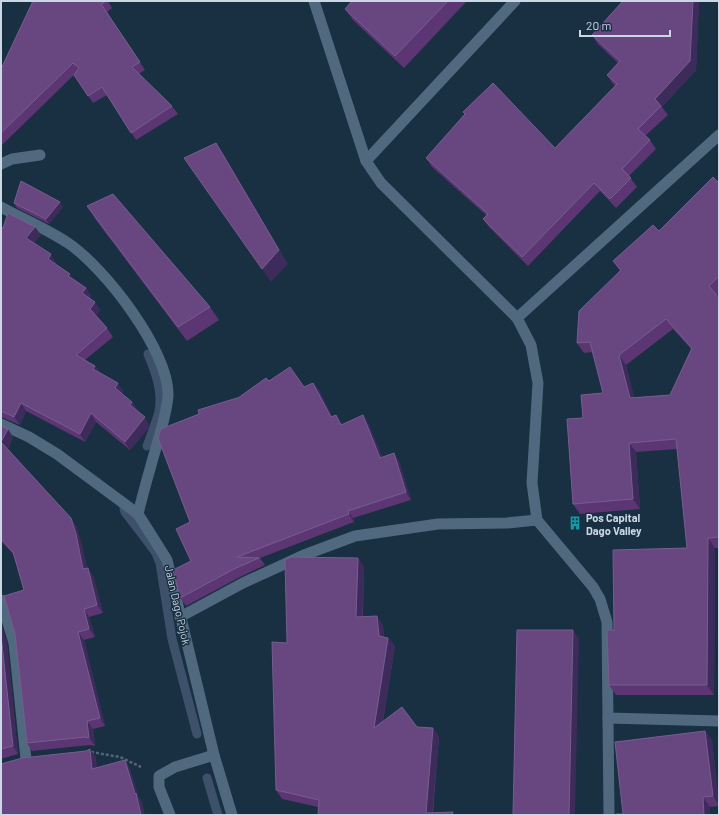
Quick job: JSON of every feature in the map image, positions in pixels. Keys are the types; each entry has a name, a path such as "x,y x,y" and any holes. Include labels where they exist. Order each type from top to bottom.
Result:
{"street":[{"path":"314,1 366,161 381,183 517,318 531,345 538,383 532,483 537,520 593,587 600,598 608,622 609,815"},
{"path":"366,161 515,1"},
{"path":"517,318 719,135"},
{"path":"1,164 12,159 40,155"},
{"path":"1,207 68,243 89,260 110,283 128,307 153,346 165,375 168,396 165,415 138,514"},
{"name":"Jalan Dago Pojok","path":"1,424 29,437 57,454 138,514 167,560 214,754 232,815"},
{"path":"180,618 243,583 304,555 355,536 438,524 507,523 537,520"},
{"path":"1,600 14,643 30,758 14,762"},
{"path":"608,718 719,721"},
{"path":"170,815 159,787 159,776 175,767 214,754"}],"path":[{"path":"91,752 120,757 159,776"}],"building":[{"path":"33,1 106,1 101,4 140,62 132,67 172,106 131,133 102,87 88,96 74,75 79,68 73,63 1,133 1,69"},
{"path":"352,1 448,1 395,56 345,9"},
{"path":"623,1 693,1 690,61 655,99 661,106 638,129 650,140 622,169 631,178 610,199 594,183 522,257 483,219 488,214 426,158 465,114 463,112 493,83 555,148 617,84 607,75 620,61 592,35"},
{"path":"216,143 279,250 262,269 184,158"},
{"path":"713,177 719,183 719,276 709,286 719,298 719,537 708,538 707,685 609,685 607,630 614,630 613,550 687,548 676,439 629,443 633,499 573,504 567,419 583,418 581,395 603,393 590,342 577,343 579,311 621,270 613,261 653,225 659,231","holes":["666,319 692,348 670,395 630,398 619,355"]},
{"path":"21,181 60,202 46,219 14,203"},
{"path":"113,194 210,307 178,327 87,206"},
{"path":"8,213 35,227 26,238 51,254 48,259 70,274 68,276 86,288 82,293 95,302 90,309 107,328 76,355 95,366 93,369 118,383 115,388 132,402 130,405 145,417 125,442 91,413 80,434 21,403 14,417 1,411 1,226 3,228"},
{"path":"290,367 304,387 313,383 331,417 336,415 341,425 363,415 380,458 394,453 406,492 348,511 349,514 237,557 259,558 234,569 180,598 173,570 191,561 176,529 190,522 158,438 161,429 199,414 198,410 238,398 266,378 269,381"},
{"path":"1,426 8,429 1,442"},
{"path":"1,442 71,518 76,534 83,569 88,568 97,605 84,609 89,629 78,632 100,718 87,721 89,738 85,737 27,743 15,634 4,596 24,590 13,552 1,539"},
{"path":"291,557 358,558 356,617 377,616 379,636 388,638 374,728 402,707 417,727 433,728 426,813 453,812 452,815 318,815 319,800 276,790 272,642 287,643 285,560"},
{"path":"517,630 573,630 569,815 513,815"},
{"path":"1,635 13,746 1,749"},
{"path":"705,731 713,796 703,797 704,815 616,815 623,814 615,742"},
{"path":"90,749 92,769 125,760 135,794 136,793 141,815 1,815 1,764 22,758 86,751"}],"waterway":[{"path":"147,446 160,404 158,381 148,354"},
{"path":"124,509 156,553 160,563 172,639 197,734"},
{"path":"207,778 218,815"}],"place":[{"name":"Pos Capital Dago Valley","path":"575,523"}]}
